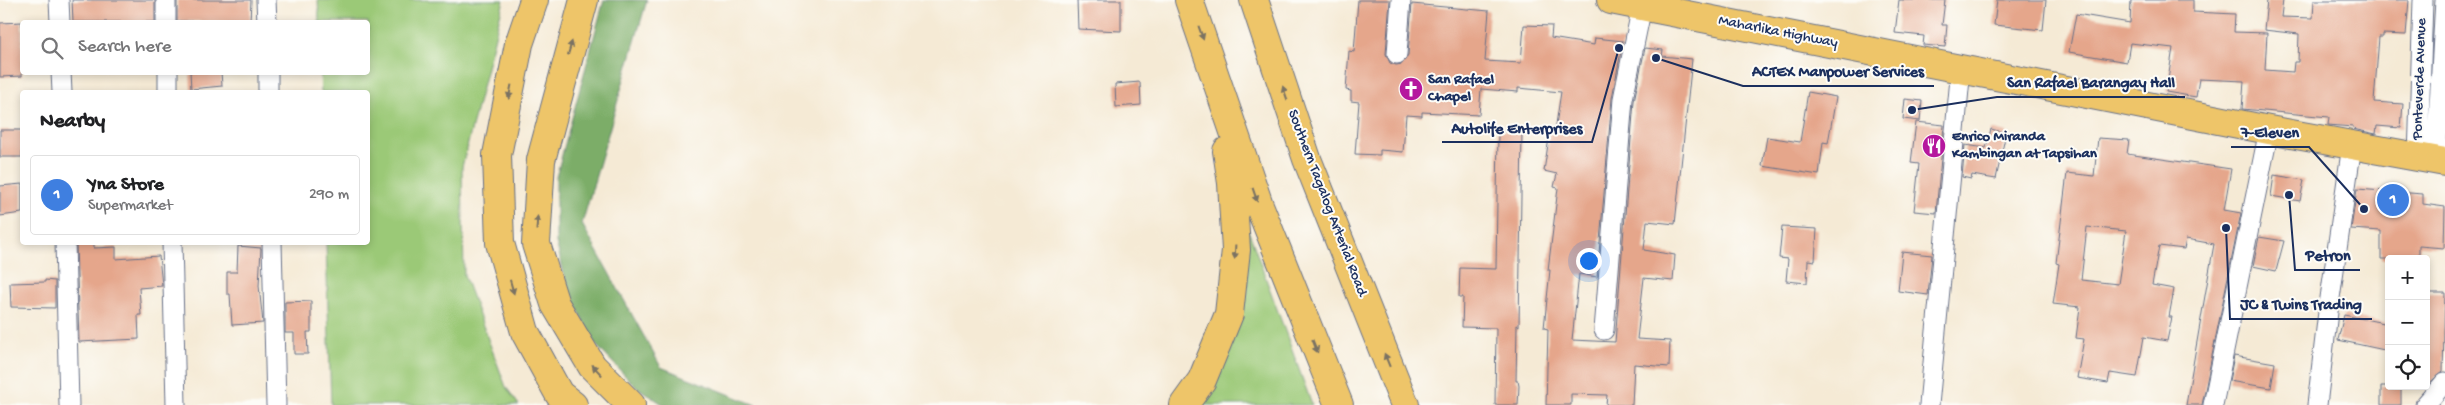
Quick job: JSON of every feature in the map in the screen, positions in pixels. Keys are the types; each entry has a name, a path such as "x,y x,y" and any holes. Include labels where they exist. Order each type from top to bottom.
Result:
{"highway":[{"path":"534,0 519,44 497,155 500,243 525,332 559,394 573,405"},
{"path":"584,0 541,160 536,244 554,304 592,366 631,405"},
{"path":"1189,0 1259,205 1338,405"},
{"name":"Maharlika Highway","path":"1622,2 2269,130 2433,160"},
{"name":"Southern Tagalog Arterial Road","path":"1255,4 1307,159 1405,405"},
{"path":"1184,405 1202,380 1229,314 1236,250 1232,183 1212,66"}],"street":[{"path":"60,0 60,20"},
{"path":"166,0 166,20"},
{"path":"266,0 267,20"},
{"path":"1397,54 1401,0"},
{"name":"Ponteverde Avenue","path":"2423,0 2433,160"},
{"name":"Ponteverde Avenue","path":"2433,160 2444,0"},
{"path":"1604,330 1624,99 1622,2"},
{"path":"1929,405 1961,68"},
{"path":"61,75 62,90"},
{"path":"168,75 168,90"},
{"path":"268,75 268,90"},
{"path":"2213,405 2269,130"},
{"path":"2318,405 2328,312 2352,145"},
{"path":"65,245 69,405"},
{"path":"172,245 176,405"},
{"path":"272,245 276,405"},
{"path":"2425,405 2445,382"}],"green space":[{"path":"318,0 504,0 462,167 464,275 506,387 519,405 331,405 326,245 370,245 370,90 321,90 320,75 370,75 370,20 319,20"},
{"path":"604,0 647,0 582,224 661,367 756,405 664,405 635,386 595,344 568,289 556,242 556,177"},
{"path":"1246,224 1312,405 1197,405"}],"building":[{"path":"72,0 155,0 155,20 73,20"},
{"path":"177,0 251,0 250,20 177,20"},
{"path":"1077,0 1121,0 1121,31 1078,29"},
{"path":"1358,0 1390,0 1386,54 1390,63 1396,65 1402,64 1408,55 1412,4 1489,11 1485,61 1521,63 1524,25 1552,26 1551,38 1594,45 1595,38 1623,41 1612,98 1597,277 1579,274 1572,340 1615,342 1634,101 1645,48 1663,50 1662,56 1692,59 1675,224 1647,221 1644,250 1675,255 1673,281 1644,278 1637,339 1670,341 1669,367 1634,364 1632,405 1606,405 1607,395 1571,394 1571,405 1546,405 1548,329 1544,328 1550,270 1548,270 1558,188 1554,187 1557,174 1544,171 1550,131 1555,131 1561,92 1518,88 1518,92 1481,89 1479,115 1422,112 1422,116 1406,115 1403,152 1380,150 1380,155 1355,154 1359,102 1351,101 1351,91 1346,90 1349,51 1354,52"},
{"path":"1899,0 1945,0 1942,25 1947,25 1945,47 1923,45 1924,36 1895,33"},
{"path":"1997,0 2046,0 2043,30 1994,25"},
{"path":"2131,0 2193,0 2193,12 2235,14 2234,32 2267,33 2265,70 2293,72 2294,62 2298,62 2299,34 2264,30 2267,0 2283,0 2281,17 2313,18 2314,0 2409,0 2406,35 2383,34 2383,37 2379,37 2374,102 2403,104 2401,128 2377,126 2376,134 2353,129 2353,127 2328,125 2329,117 2242,109 2244,81 2199,79 2196,97 2166,92 2173,48 2130,43 2127,62 2069,52 2076,14 2130,23"},
{"path":"20,22 20,75 22,76 0,77 0,23"},
{"path":"190,75 221,75 222,86 191,89"},
{"path":"1140,82 1141,105 1116,107 1115,84"},
{"path":"1808,92 1836,97 1828,143 1823,142 1819,175 1762,166 1767,137 1800,142"},
{"path":"1905,99 1922,101 1920,121 1903,119"},
{"path":"1916,122 1944,125 1936,213 1914,211 1919,164 1911,163"},
{"path":"1991,129 2006,133 1996,179 1972,175 1971,179 1962,177 1965,145 1986,148"},
{"path":"0,130 20,130 20,157 0,157"},
{"path":"1498,131 1522,131 1519,326 1517,325 1516,381 1518,381 1519,386 1518,405 1495,405 1496,328 1462,327 1463,297 1459,297 1460,268 1496,269"},
{"path":"2098,138 2129,140 2127,154 2231,169 2224,210 2241,213 2202,405 2186,405 2214,244 2186,239 2184,249 2159,246 2152,285 2174,289 2169,317 2172,317 2167,341 2144,337 2137,377 2110,373 2108,383 2077,378 2084,339 2076,338 2080,307 2053,304 2059,264 2056,263 2067,173 2094,176","holes":["2087,227 2126,231 2118,284 2081,280"]},
{"path":"2274,175 2304,180 2300,201 2271,196"},
{"path":"20,184 20,213 0,216 0,186"},
{"path":"2357,189 2423,194 2423,204 2445,207 2444,248 2419,246 2419,255 2385,255 2385,259 2381,259 2381,231 2351,229"},
{"path":"1782,227 1817,229 1815,261 1808,260 1807,283 1786,281 1788,259 1779,258"},
{"path":"2259,237 2284,241 2276,271 2253,266"},
{"path":"76,245 94,245 94,248 116,247 116,259 159,256 162,286 139,288 141,315 138,315 139,339 79,342"},
{"path":"238,246 261,248 259,286 263,323 232,325 230,294 227,294 227,272 237,272"},
{"path":"1902,252 1932,255 1928,295 1898,291"},
{"path":"45,280 55,281 55,308 11,307 10,283 45,282"},
{"path":"2430,293 2445,293 2443,371 2430,382"},
{"path":"311,301 311,332 307,332 308,354 294,354 294,333 285,333 285,302"},
{"path":"2344,315 2385,323 2385,350 2338,340"},
{"path":"2234,356 2275,363 2271,388 2229,381"},
{"path":"2381,386 2385,386 2385,390 2401,390 2401,405 2381,405"}],"place":[{"name":"Autolife Enterprises","path":"1619,48"},
{"name":"ACTEX Manpower Services","path":"1656,58"},
{"name":"San Rafael Chapel","path":"1411,89"},
{"name":"San Rafael Barangay Hall","path":"1912,110"},
{"name":"Enrico Miranda Kambingan at Tapsihan","path":"1934,146"},
{"name":"Petron","path":"2289,195"},
{"name":"Yna Store","path":"2393,200"},
{"name":"7-Eleven","path":"2364,209"},
{"name":"JC & Twins Trading","path":"2226,228"}]}
